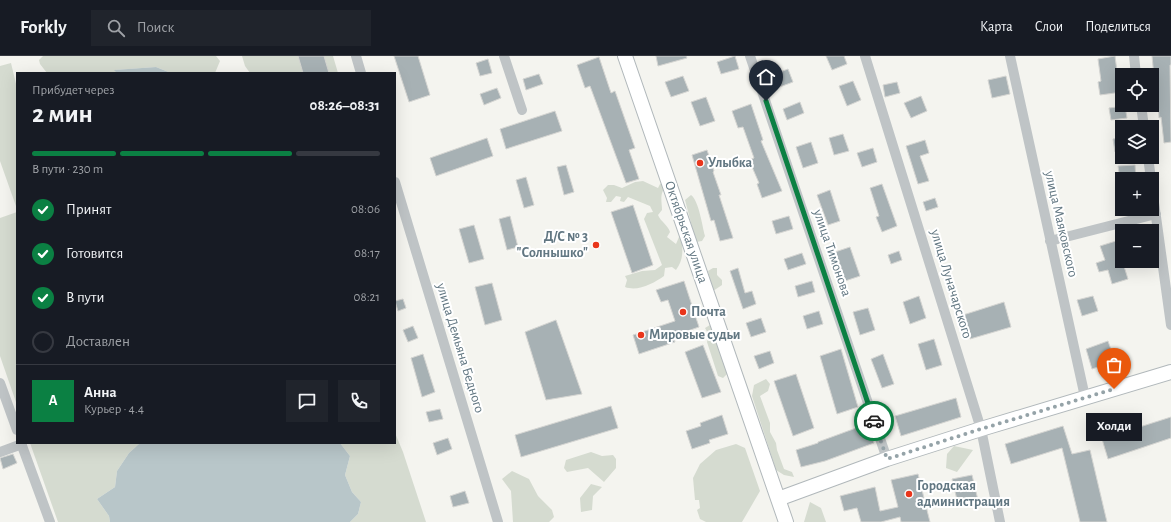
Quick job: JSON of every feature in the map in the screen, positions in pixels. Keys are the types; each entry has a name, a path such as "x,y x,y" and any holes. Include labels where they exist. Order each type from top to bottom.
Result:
{"street":[{"path":"356,56 361,72"},
{"path":"504,56 522,110"},
{"name":"Октябрьская улица","path":"625,56 786,522"},
{"name":"улица Тимонова","path":"750,56 887,459"},
{"name":"улица Луначарского","path":"865,56 981,429 1000,522"},
{"name":"улица Маяковского","path":"1010,56 1085,397"},
{"path":"1134,56 1135,68"},
{"name":"улица Демьяна Бедного","path":"396,185 498,522"},
{"path":"1050,241 1148,216"},
{"path":"1156,216 1171,325"},
{"path":"778,498 887,459 1085,397 1171,372"},
{"path":"0,383 16,427"},
{"path":"0,452 20,444"},
{"path":"22,444 50,522"}],"shaded area":[{"path":"43,56 216,56 220,61 215,72 168,72 156,67 115,70 116,72 46,72 40,64 39,60"},
{"path":"242,56 333,56 338,72 249,72 245,66"},
{"path":"11,63 16,84 16,206 0,161 0,66"},
{"path":"156,67 168,72 116,72 114,70"},
{"path":"643,181 658,188 660,184 663,183 666,187 662,192 662,210 658,215 670,232 667,237 676,244 679,237 683,238 684,241 682,244 681,261 676,270 672,267 665,268 664,276 656,281 640,288 630,288 625,287 627,280 625,276 642,271 655,270 662,265 644,219 647,213 653,212 650,206 628,197 624,202 620,201 621,197 616,196 611,202 606,202 607,198 603,190 608,185 614,185 622,188 635,182"},
{"path":"691,195 696,202 705,236 702,241 696,242 685,200"},
{"path":"16,212 16,402 0,356 0,218"},
{"path":"713,268 717,268 717,275 722,280 722,285 713,291 708,271"},
{"path":"710,325 714,327 717,345 728,373 723,378 718,376 707,342 709,335 705,328"},
{"path":"766,379 770,384 768,391 760,396 770,423 770,432 776,443 784,469 792,472 794,477 784,475 776,470 752,396 754,385"},
{"path":"396,435 426,522 350,522 358,514 361,502 352,492 345,475 350,456 341,444 396,444"},
{"path":"30,444 139,444 129,453 117,471 115,487 97,499 109,516 110,522 58,522"},
{"path":"139,444 341,444 350,456 345,475 352,492 361,502 358,514 350,522 110,522 109,516 97,499 115,487 117,471 129,453"},
{"path":"736,444 745,448 760,491 742,522 706,522 700,519 697,510 700,508 699,500 695,500 693,478 700,464 716,450"},
{"path":"954,446 973,450 957,472 946,468 947,454"},
{"path":"591,452 602,456 613,455 616,459 616,468 604,482 588,468 567,472 564,468 566,460"},
{"path":"512,471 529,479 538,496 552,510 554,517 549,522 513,522 511,491 502,479"},
{"path":"591,484 602,487 593,496 592,510 581,512 580,498"},
{"path":"810,502 821,508 826,522 804,522"}],"building":[{"path":"298,56 324,56 329,72 303,72"},
{"path":"394,56 418,56 430,95 409,102"},
{"path":"656,56 686,56 687,58 658,66"},
{"path":"735,56 739,69 721,74 717,62"},
{"path":"826,56 844,56 847,64 832,70"},
{"path":"1115,56 1117,68 1115,68 1115,93 1100,95 1098,82 1101,81 1098,59"},
{"path":"1152,56 1171,56 1171,142 1164,143 1161,117 1159,118 1159,68 1153,68"},
{"path":"599,57 611,93 615,91 635,148 629,150 639,179 626,183 590,86 585,88 577,65"},
{"path":"488,59 492,73 480,76 476,63"},
{"path":"788,69 793,82 777,88 772,75"},
{"path":"539,74 543,84 526,90 523,79"},
{"path":"683,76 689,91 671,97 665,82"},
{"path":"1006,76 1010,94 992,98 988,80"},
{"path":"853,81 861,100 847,106 839,86"},
{"path":"897,82 900,93 885,97 883,85"},
{"path":"497,88 501,98 484,105 480,94"},
{"path":"921,96 927,111 911,118 904,103"},
{"path":"706,97 715,121 700,126 691,102"},
{"path":"800,102 804,113 787,120 783,109"},
{"path":"751,104 763,140 761,141 782,191 762,198 757,184 759,183 749,160 754,158 743,127 738,128 732,111"},
{"path":"1115,107 1115,112 1126,112 1127,118 1111,120 1109,108"},
{"path":"555,111 562,131 506,149 500,129"},
{"path":"843,134 849,151 834,155 829,138"},
{"path":"487,138 493,156 436,176 430,158"},
{"path":"1113,139 1115,139 1115,152"},
{"path":"925,140 929,153 920,156 929,181 918,184 906,146"},
{"path":"811,142 818,163 803,168 796,147"},
{"path":"873,148 877,162 862,167 857,153"},
{"path":"707,150 721,195 719,195 733,238 720,241 714,220 711,221 692,155"},
{"path":"566,165 574,192 564,195 557,167"},
{"path":"1135,165 1136,172 1119,172 1118,166"},
{"path":"526,177 534,205 524,208 516,180"},
{"path":"882,184 897,226 882,232 876,217 879,216 870,188"},
{"path":"830,190 840,221 828,225 817,195"},
{"path":"935,198 938,207 926,211 923,202"},
{"path":"633,205 653,265 632,273 611,212"},
{"path":"510,216 518,247 507,250 499,219"},
{"path":"789,216 793,229 776,234 772,221"},
{"path":"474,225 484,259 469,263 459,229"},
{"path":"1115,241 1115,268 1125,268 1128,279 1112,284 1108,270 1099,272 1096,263 1105,260 1100,246"},
{"path":"850,247 860,276 845,281 835,252"},
{"path":"899,251 902,260 891,264 888,255"},
{"path":"802,253 806,264 788,270 784,259"},
{"path":"738,268 745,293 752,291 756,304 743,309 730,271"},
{"name":"Почта","path":"684,281 699,327 673,336 675,342 639,354 633,335 675,321 668,300 661,302 656,290"},
{"path":"812,281 815,292 798,297 795,286"},
{"path":"492,283 502,320 485,325 475,287"},
{"path":"919,296 926,318 910,324 903,302"},
{"path":"1093,296 1098,311 1082,316 1077,300"},
{"path":"403,299 406,308 398,311 396,301"},
{"path":"1004,302 1011,327 970,339 963,315"},
{"path":"868,308 875,330 860,335 853,312"},
{"path":"819,311 823,324 807,329 803,316"},
{"path":"761,318 766,332 751,337 746,323"},
{"path":"556,320 582,394 546,400 525,332"},
{"path":"413,326 418,338 408,342 403,330"},
{"path":"934,339 942,365 926,370 918,344"},
{"path":"1108,341 1115,361 1092,369 1086,349"},
{"path":"703,345 721,392 702,398 685,352"},
{"path":"841,349 858,407 837,414 820,356"},
{"path":"770,351 774,363 759,369 754,356"},
{"path":"423,354 435,392 422,397 411,358"},
{"path":"883,354 894,384 882,388 871,359"},
{"path":"796,374 814,428 793,436 774,381"},
{"path":"956,398 961,417 901,436 895,416"},
{"path":"611,406 618,428 521,457 515,435"},
{"path":"440,409 443,419 429,422 426,412"},
{"path":"722,415 728,434 709,440 710,443 692,449 686,431 701,426 700,423"},
{"path":"1171,417 1171,438 1108,459 1102,439"},
{"path":"867,424 874,443 825,461 801,467 796,450"},
{"path":"1063,426 1072,454 1090,450 1107,522 1080,522 1062,448 1011,464 1005,444"},
{"path":"448,438 452,449 437,455 433,443"},
{"path":"13,454 17,463 3,469 0,458"},
{"path":"918,474 930,522 901,522 900,517 881,522 861,522 857,508 844,511 840,496 875,487 880,511 898,507 891,480"},
{"path":"972,475 978,500 958,504 952,479"},
{"path":"465,491 469,503 453,507 450,496"}],"way so far":[{"path":"874,421 887,459 1114,389"}],"place":[{"name":"Улыбка","path":"700,163"},
{"name":"Д/С № 3 \"Солнышко\"","path":"596,245"},
{"name":"Почта","path":"683,312"},
{"name":"Мировые судьи","path":"641,335"},
{"name":"Холди","path":"1114,389"},
{"name":"Городская администрация","path":"909,494"}],"route":[{"path":"766,101 874,421"}]}
